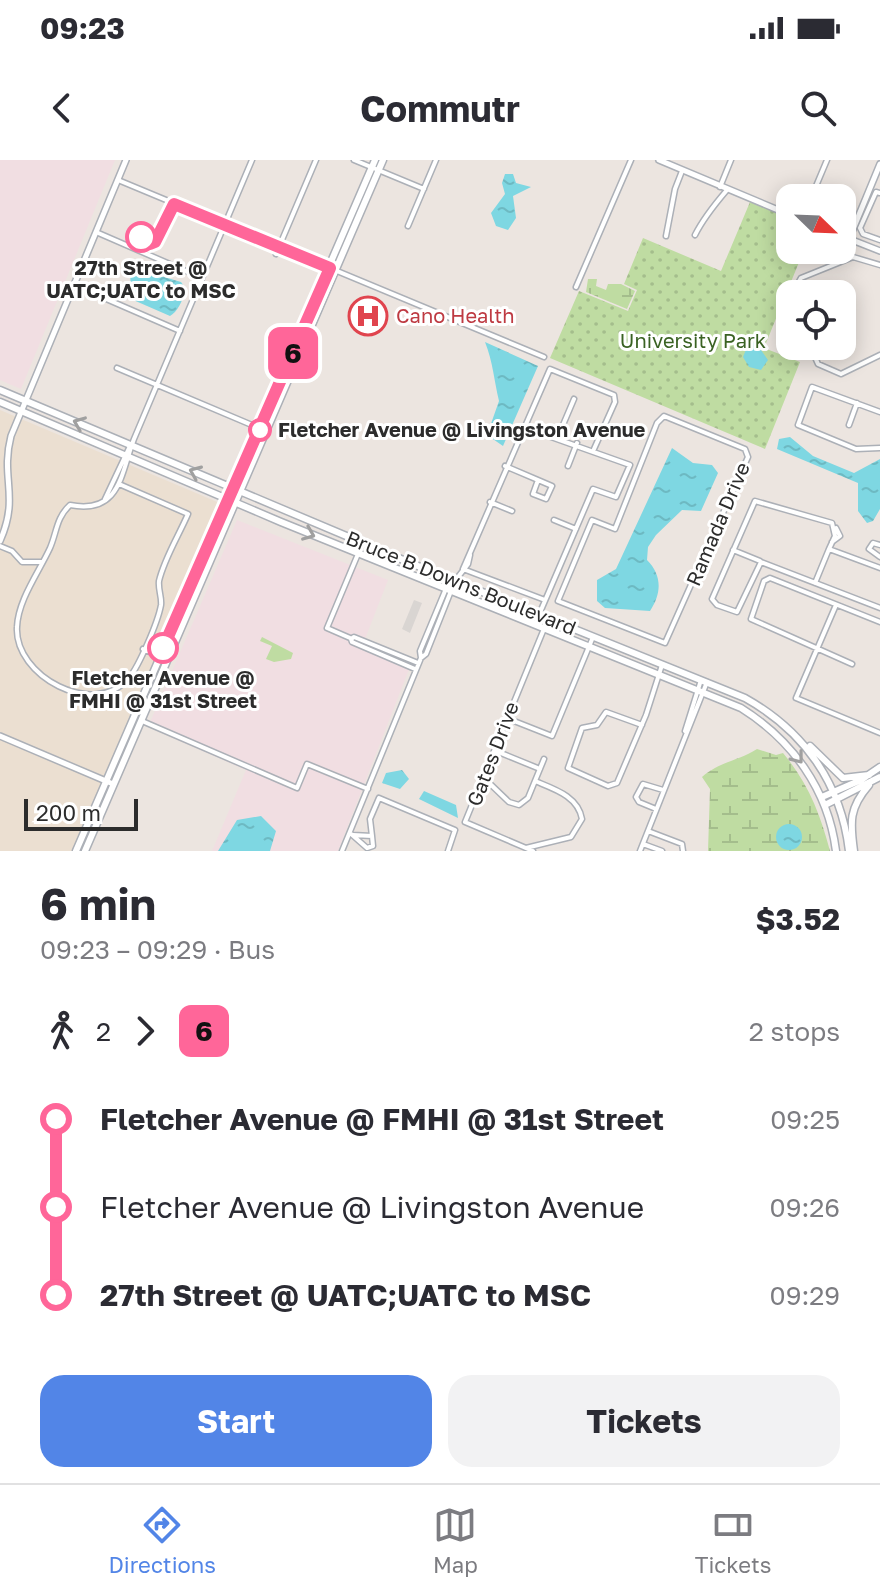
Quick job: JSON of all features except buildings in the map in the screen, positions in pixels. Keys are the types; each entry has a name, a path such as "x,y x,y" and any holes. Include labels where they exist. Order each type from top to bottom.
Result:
{"main road":[{"path":"238,490 278,408 375,166 383,160"},
{"path":"85,851 137,719 234,501 261,428 333,269"},
{"path":"278,408 287,367"},
{"name":"Bruce B Downs Boulevard","path":"0,390 758,705 797,735 817,760 835,796 851,851"},
{"name":"Bruce B Downs Boulevard","path":"0,402 399,571 741,708 776,734 806,769 823,801 836,851"},
{"path":"137,719 160,656 234,501"},
{"path":"369,558 398,565 408,562"},
{"path":"399,571 421,567"},
{"path":"797,735 837,775 848,779 869,775"},
{"path":"835,796 880,767"},
{"path":"851,851 850,815 856,799 880,777"},
{"path":"76,851 110,783"},
{"path":"823,801 869,785"}],"street":[{"path":"42,562 22,562 0,543 11,511 7,449 126,160"},
{"path":"105,500 132,445 252,160"},
{"path":"277,251 316,160"},
{"path":"354,160 375,166 424,189"},
{"path":"408,226 436,160"},
{"path":"576,287 631,160"},
{"path":"659,160 776,209"},
{"path":"720,187 731,160"},
{"path":"817,184 827,160"},
{"path":"880,164 875,192 860,228 863,234 880,240"},
{"path":"666,236 675,189 682,171"},
{"path":"118,180 225,225 277,251 333,269 544,357"},
{"path":"695,235 702,219 713,212 727,190"},
{"path":"856,226 875,192"},
{"path":"96,232 202,278"},
{"path":"856,242 878,250 871,261"},
{"path":"800,280 856,256 880,265"},
{"path":"74,285 180,331"},
{"path":"816,360 818,364 841,374 880,355"},
{"path":"117,368 261,428"},
{"path":"463,569 547,371 553,369 614,395 615,402 594,449"},
{"path":"880,412 812,387 798,425 856,449 880,448"},
{"path":"557,439 574,399"},
{"path":"849,425 857,403"},
{"name":"Ramada Drive","path":"664,416 745,449 746,462 670,639 658,643 604,622 562,605 559,597 592,520 615,529 661,418 664,416"},
{"path":"523,427 594,449 626,462 630,468 616,497 593,489 535,625"},
{"path":"568,466 577,443"},
{"path":"119,484 188,514 159,582 161,603 131,676 112,689 82,694 40,676 23,650 16,629 52,543 56,524 66,509 111,498 119,484 127,456"},
{"path":"505,466 538,480 552,486 546,499 533,494 538,480"},
{"path":"761,562 740,610 725,609 712,599 755,501 819,518 836,528 840,536 832,542 815,583"},
{"path":"490,502 512,511"},
{"path":"554,520 576,529"},
{"path":"880,545 873,543 869,549 880,557"},
{"path":"342,851 352,834 420,651 452,580 468,564 470,549"},
{"path":"829,549 880,568"},
{"path":"733,550 880,608"},
{"path":"358,554 327,628 418,663"},
{"path":"468,564 473,572"},
{"path":"463,569 545,600"},
{"path":"852,664 751,619 764,581 770,578 880,622"},
{"path":"836,605 796,698 880,733"},
{"name":"Gates Drive","path":"533,851 465,822 548,619"},
{"path":"508,714 514,721 552,736 593,637"},
{"path":"143,649 160,656"},
{"path":"642,725 606,712 597,725 582,728 568,768 613,786 642,725 662,665"},
{"path":"640,851 684,737 687,716 704,681"},
{"path":"137,719 209,747 297,788 307,764 368,789"},
{"path":"0,736 110,783"},
{"path":"496,751 540,769"},
{"path":"485,779 509,802 519,805 528,798 544,759"},
{"path":"526,848 571,837 582,819 580,808 567,795 535,781"},
{"path":"656,809 639,802 636,797 643,784 663,790"},
{"path":"352,834 365,849 375,841 372,836 372,809 379,798 455,830 448,851"},
{"path":"648,831 682,844 683,851"},
{"path":"352,834 372,836"},
{"path":"643,844 662,851"}],"shaded area":[{"path":"0,160 115,160 21,389 0,380"},
{"path":"0,410 222,504 74,851 0,851"},
{"path":"237,520 388,580 365,639 413,659 338,851 212,851 246,770 148,727"},
{"path":"414,600 422,603 410,633 402,629"}],"green space":[{"name":"University Park","path":"750,202 776,212 776,264 798,264 792,280 776,280 776,319 764,348 776,353 776,360 800,362 765,449 550,358 579,291 628,311 637,290 624,284 643,238 721,271"},
{"path":"588,279 597,279 596,286 606,290 608,284 621,284 635,291 627,309 586,292"},
{"path":"262,637 293,653 291,659 274,662 266,659 272,646 260,641"},
{"path":"757,749 776,755 783,753 792,764 812,799 830,851 708,851 710,789 702,777"}],"water":[{"path":"505,174 513,174 516,183 531,187 513,196 516,218 508,230 496,226 491,213 505,194 502,183"},
{"path":"130,267 181,282 184,290 180,305 170,316 131,299"},
{"path":"485,342 538,366 503,446 487,435 499,401"},
{"path":"749,342 756,343 768,360 761,370 749,367 743,357"},
{"path":"790,437 813,456 854,473 880,459 880,509 873,521 867,523 858,511 858,483 777,449 779,439"},
{"path":"672,448 693,463 712,465 718,473 701,511 682,510 648,547 647,560 659,584 657,598 650,611 605,608 597,601 597,580 616,569"},
{"path":"402,770 409,779 400,789 382,783 386,773"},
{"path":"424,791 456,805 458,818 419,799"},
{"path":"261,816 276,831 270,851 218,851 237,820"},
{"path":"789,824 798,828 802,837 798,846 789,850 780,846 776,837 780,828"}],"bus line":[{"name":"6","path":"141,237 150,244 155,242 174,204 330,268 163,648"}],"place":[{"name":"27th Street @ UATC;UATC to MSC","path":"141,237"},
{"name":"Cano Health","path":"368,316"},
{"name":"Fletcher Avenue @ Livingston Avenue","path":"260,430"},
{"name":"Fletcher Avenue @ FMHI @ 31st Street","path":"163,648"}]}
